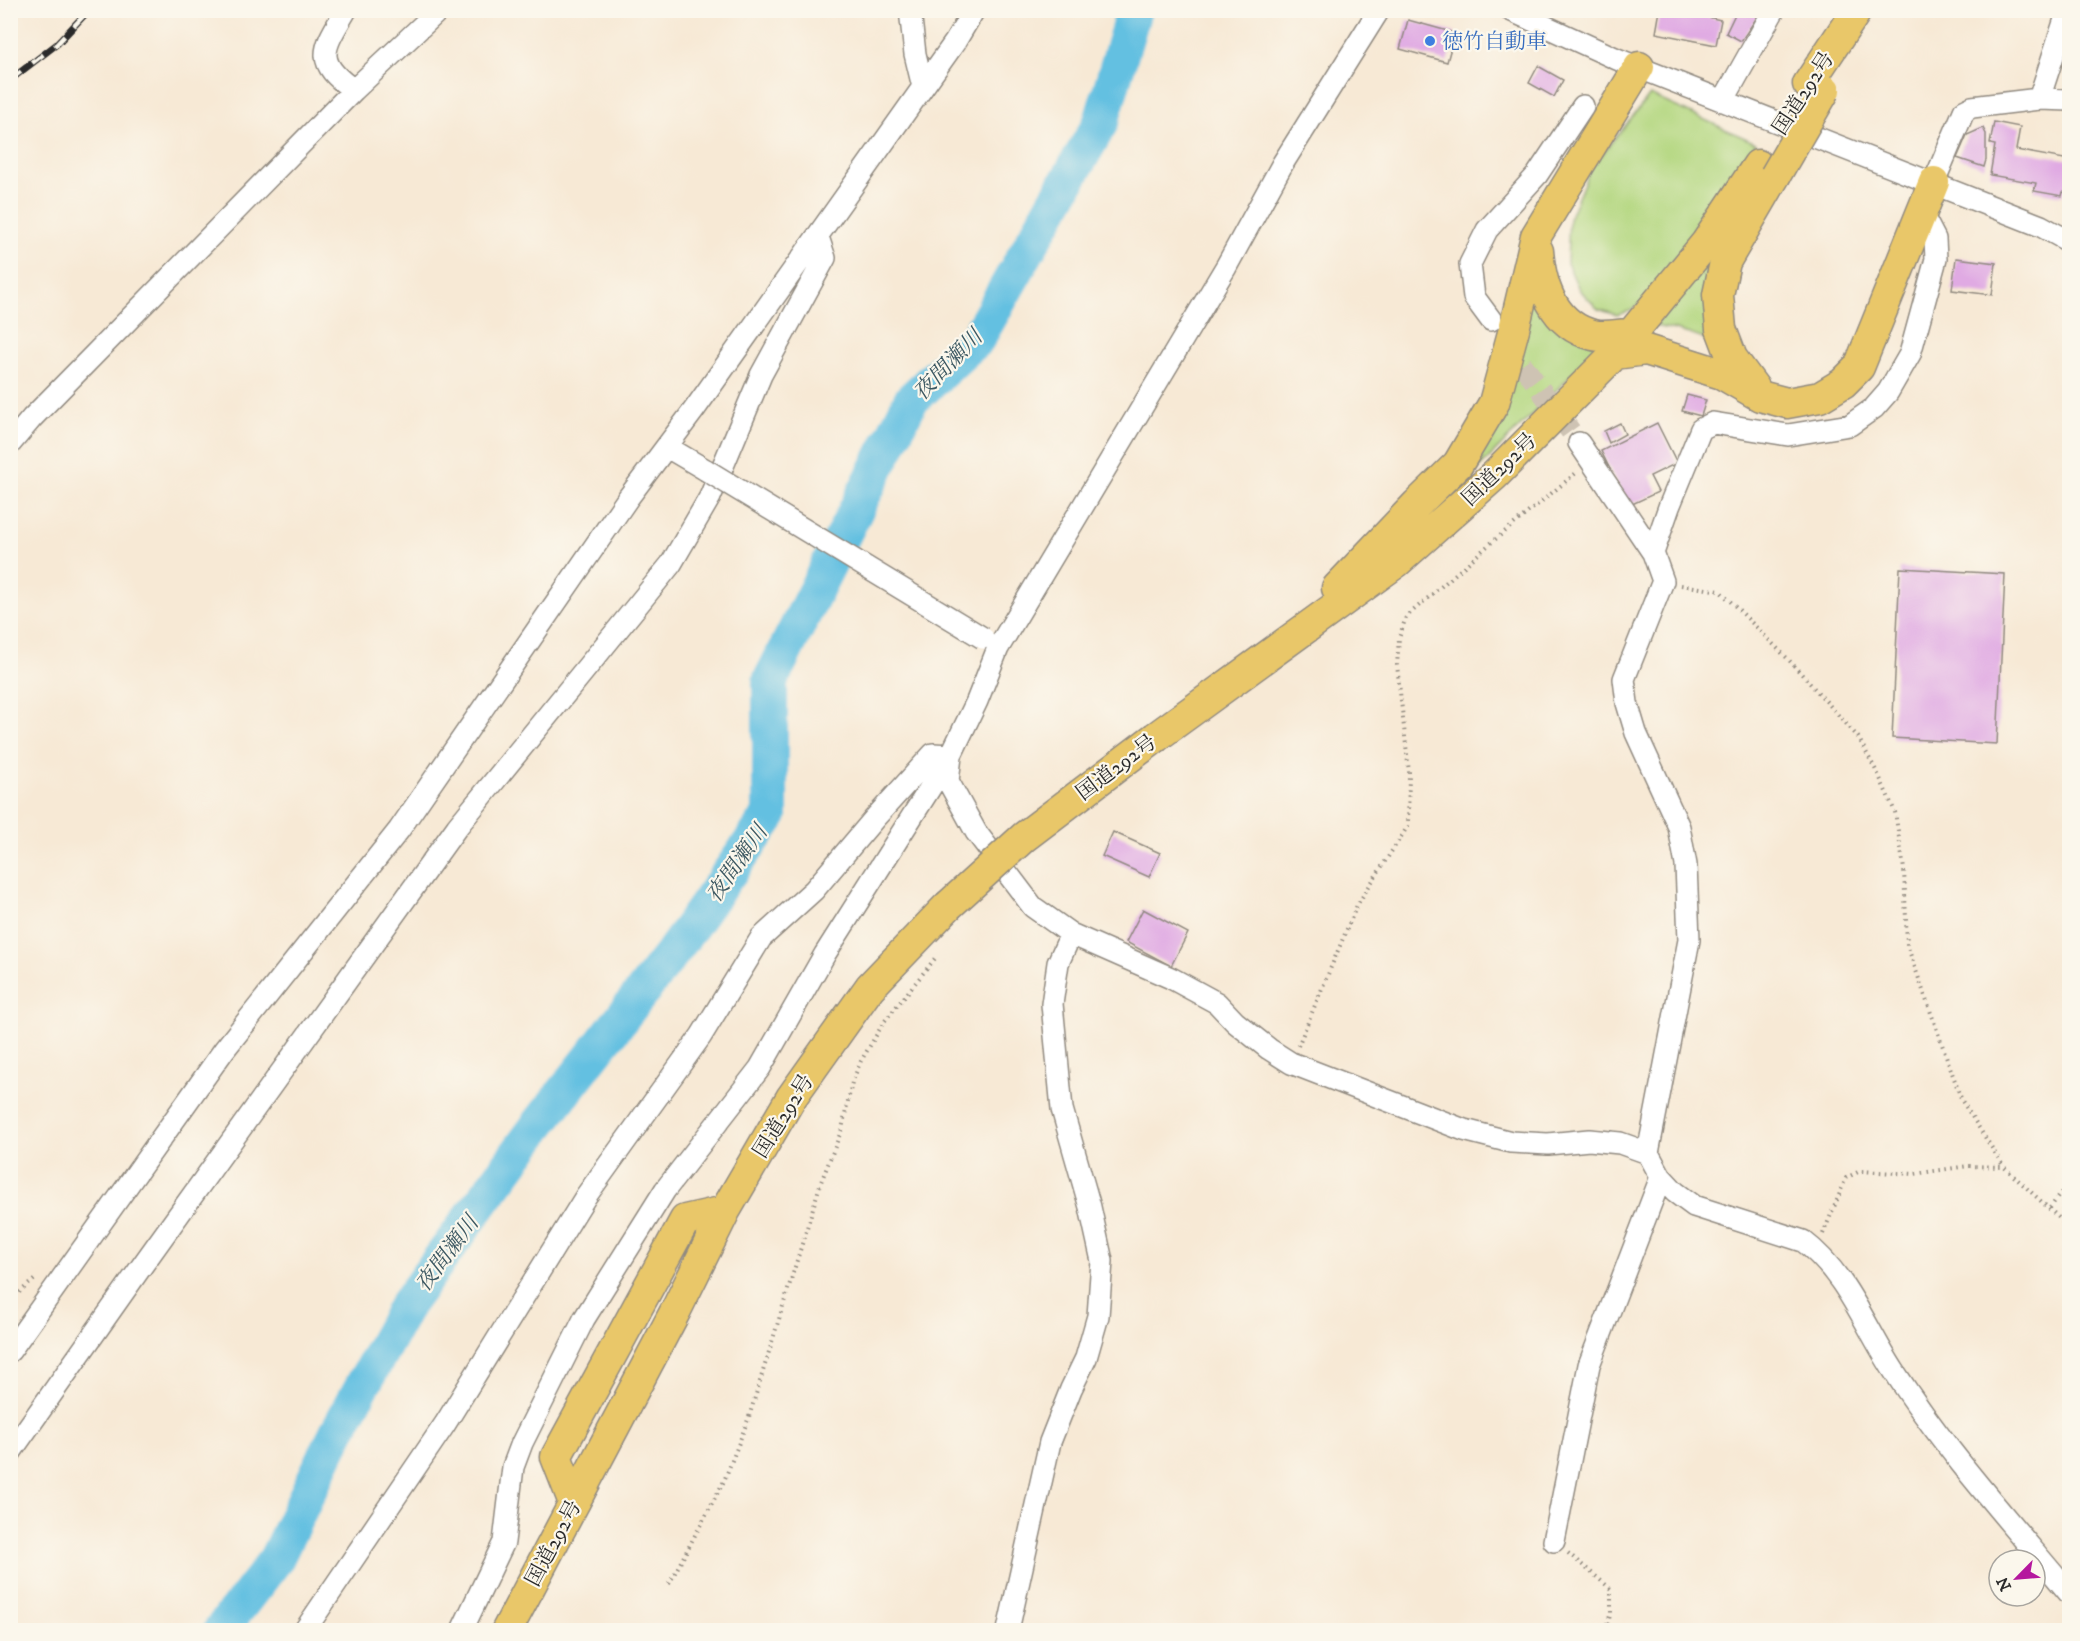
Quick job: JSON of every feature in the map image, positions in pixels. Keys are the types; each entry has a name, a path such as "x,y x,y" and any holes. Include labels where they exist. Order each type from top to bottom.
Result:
{"highway":[{"path":"1760,396 1732,358 1721,329 1718,295 1725,262 1766,171 1817,87 1858,10"},
{"path":"1276,650 1458,464 1494,402 1536,236 1639,67"},
{"name":"国道292号","path":"507,1630 671,1320 725,1211 791,1098 870,987 948,906 1024,837 1156,737 1397,562 1495,475 1623,344 1766,171"},
{"path":"1536,236 1540,276 1551,304 1570,324 1594,336 1722,374 1760,396 1787,403 1820,397 1843,384 1859,367 1934,182"}],"street":[{"path":"346,10 325,52 327,63 335,75 354,90"},
{"path":"10,444 32,418 354,90 439,10"},
{"path":"910,10 915,54 923,87"},
{"path":"10,1351 224,1050 399,830 628,498 818,237 955,42 974,10"},
{"path":"462,1630 504,1542 513,1467 522,1443 584,1319 665,1190 760,1068 825,954 951,755 977,701 991,643 1226,267 1284,162 1378,10"},
{"path":"1510,10 1639,67 2041,226 2070,242"},
{"path":"1723,101 1774,10"},
{"path":"2039,99 2068,10"},
{"path":"1934,182 1964,111 1972,107 2039,99 2070,100"},
{"path":"1491,320 1474,297 1470,264 1487,230 1537,175 1583,106"},
{"path":"1653,553 1701,429 1713,423 1788,435 1850,424 1874,408 1888,392 1910,354 1936,259 1935,239 1921,212"},
{"path":"10,1452 456,827 671,564 710,497 761,375 825,258 818,237"},
{"path":"1579,443 1653,553 1663,581 1624,679 1627,703 1636,733 1679,827 1686,865 1689,940 1648,1153 1661,1177 1675,1192 1694,1206 1803,1241 1816,1251 1847,1289 1893,1371 1948,1448 2070,1594"},
{"path":"667,447 991,643"},
{"path":"305,1630 445,1424 586,1196 701,1036 761,938 814,890 933,753 951,755"},
{"path":"951,755 948,781 976,832 1033,907 1071,934 1171,978 1217,1003 1235,1022 1291,1063 1464,1130 1511,1142 1548,1144 1589,1140 1620,1143 1648,1153"},
{"path":"1008,1630 1050,1442 1086,1358 1098,1316 1102,1261 1090,1207 1062,1109 1052,1004 1058,963 1071,934"},
{"path":"1554,1541 1589,1365 1661,1177"}],"path":[{"path":"1291,1063 1357,905 1408,826 1409,772 1397,665 1400,638 1406,618 1491,543 1591,460"},
{"path":"1663,581 1720,591 1788,659 1858,737 1880,776 1895,812 1904,869 1907,945 1962,1101 2004,1167 2070,1228"},
{"path":"669,1584 724,1481 749,1417 820,1182 843,1129 852,1082 861,1061 884,1022 942,949"},
{"path":"1816,1251 1846,1178 1860,1171 1914,1174 1968,1166 2004,1167"},
{"path":"2050,1208 2070,1180"},
{"path":"1554,1541 1611,1589 1611,1613 1605,1630"}],"green space":[{"path":"1650,95 1756,143 1725,190 1642,303 1630,311 1617,315 1598,309 1579,289 1567,263 1569,219 1590,169"},
{"path":"1720,246 1725,348 1691,334 1655,326"},
{"path":"1532,283 1602,344 1456,491 1449,482"}],"building":[{"path":"1660,10 1677,10 1721,20 1716,45 1656,33"},
{"path":"1737,10 1762,10 1741,41 1726,33"},
{"path":"1408,20 1455,33 1447,62 1400,49"},
{"path":"1538,66 1563,80 1554,97 1529,83"},
{"path":"1994,122 2020,127 2016,150 2070,160 2070,193 2063,192 2062,196 2034,191 2036,183 1990,175 1995,145 1990,144"},
{"path":"1983,128 1986,134 1984,167 1957,158 1967,135"},
{"path":"1956,258 1996,263 1992,295 1952,290"},
{"path":"1687,395 1706,400 1701,416 1682,411"},
{"path":"1620,423 1625,434 1609,443 1604,431"},
{"path":"1657,423 1677,463 1650,476 1658,492 1628,506 1601,451"},
{"path":"1900,568 2005,574 1997,744 1892,738"},
{"path":"1113,832 1160,853 1149,877 1102,856"},
{"path":"1143,909 1188,933 1171,966 1126,942"}],"waterway":[{"name":"夜間瀬川","path":"221,1630 276,1559 336,1434 407,1304 539,1124 673,952 770,815 770,681 911,400 977,339 1101,122 1134,10"}],"tunnel":[{"path":"1504,339 1579,443"}],"railway":[{"path":"10,80 57,44 89,10"}],"place":[{"name":"徳竹自動車","path":"1430,41"}]}
